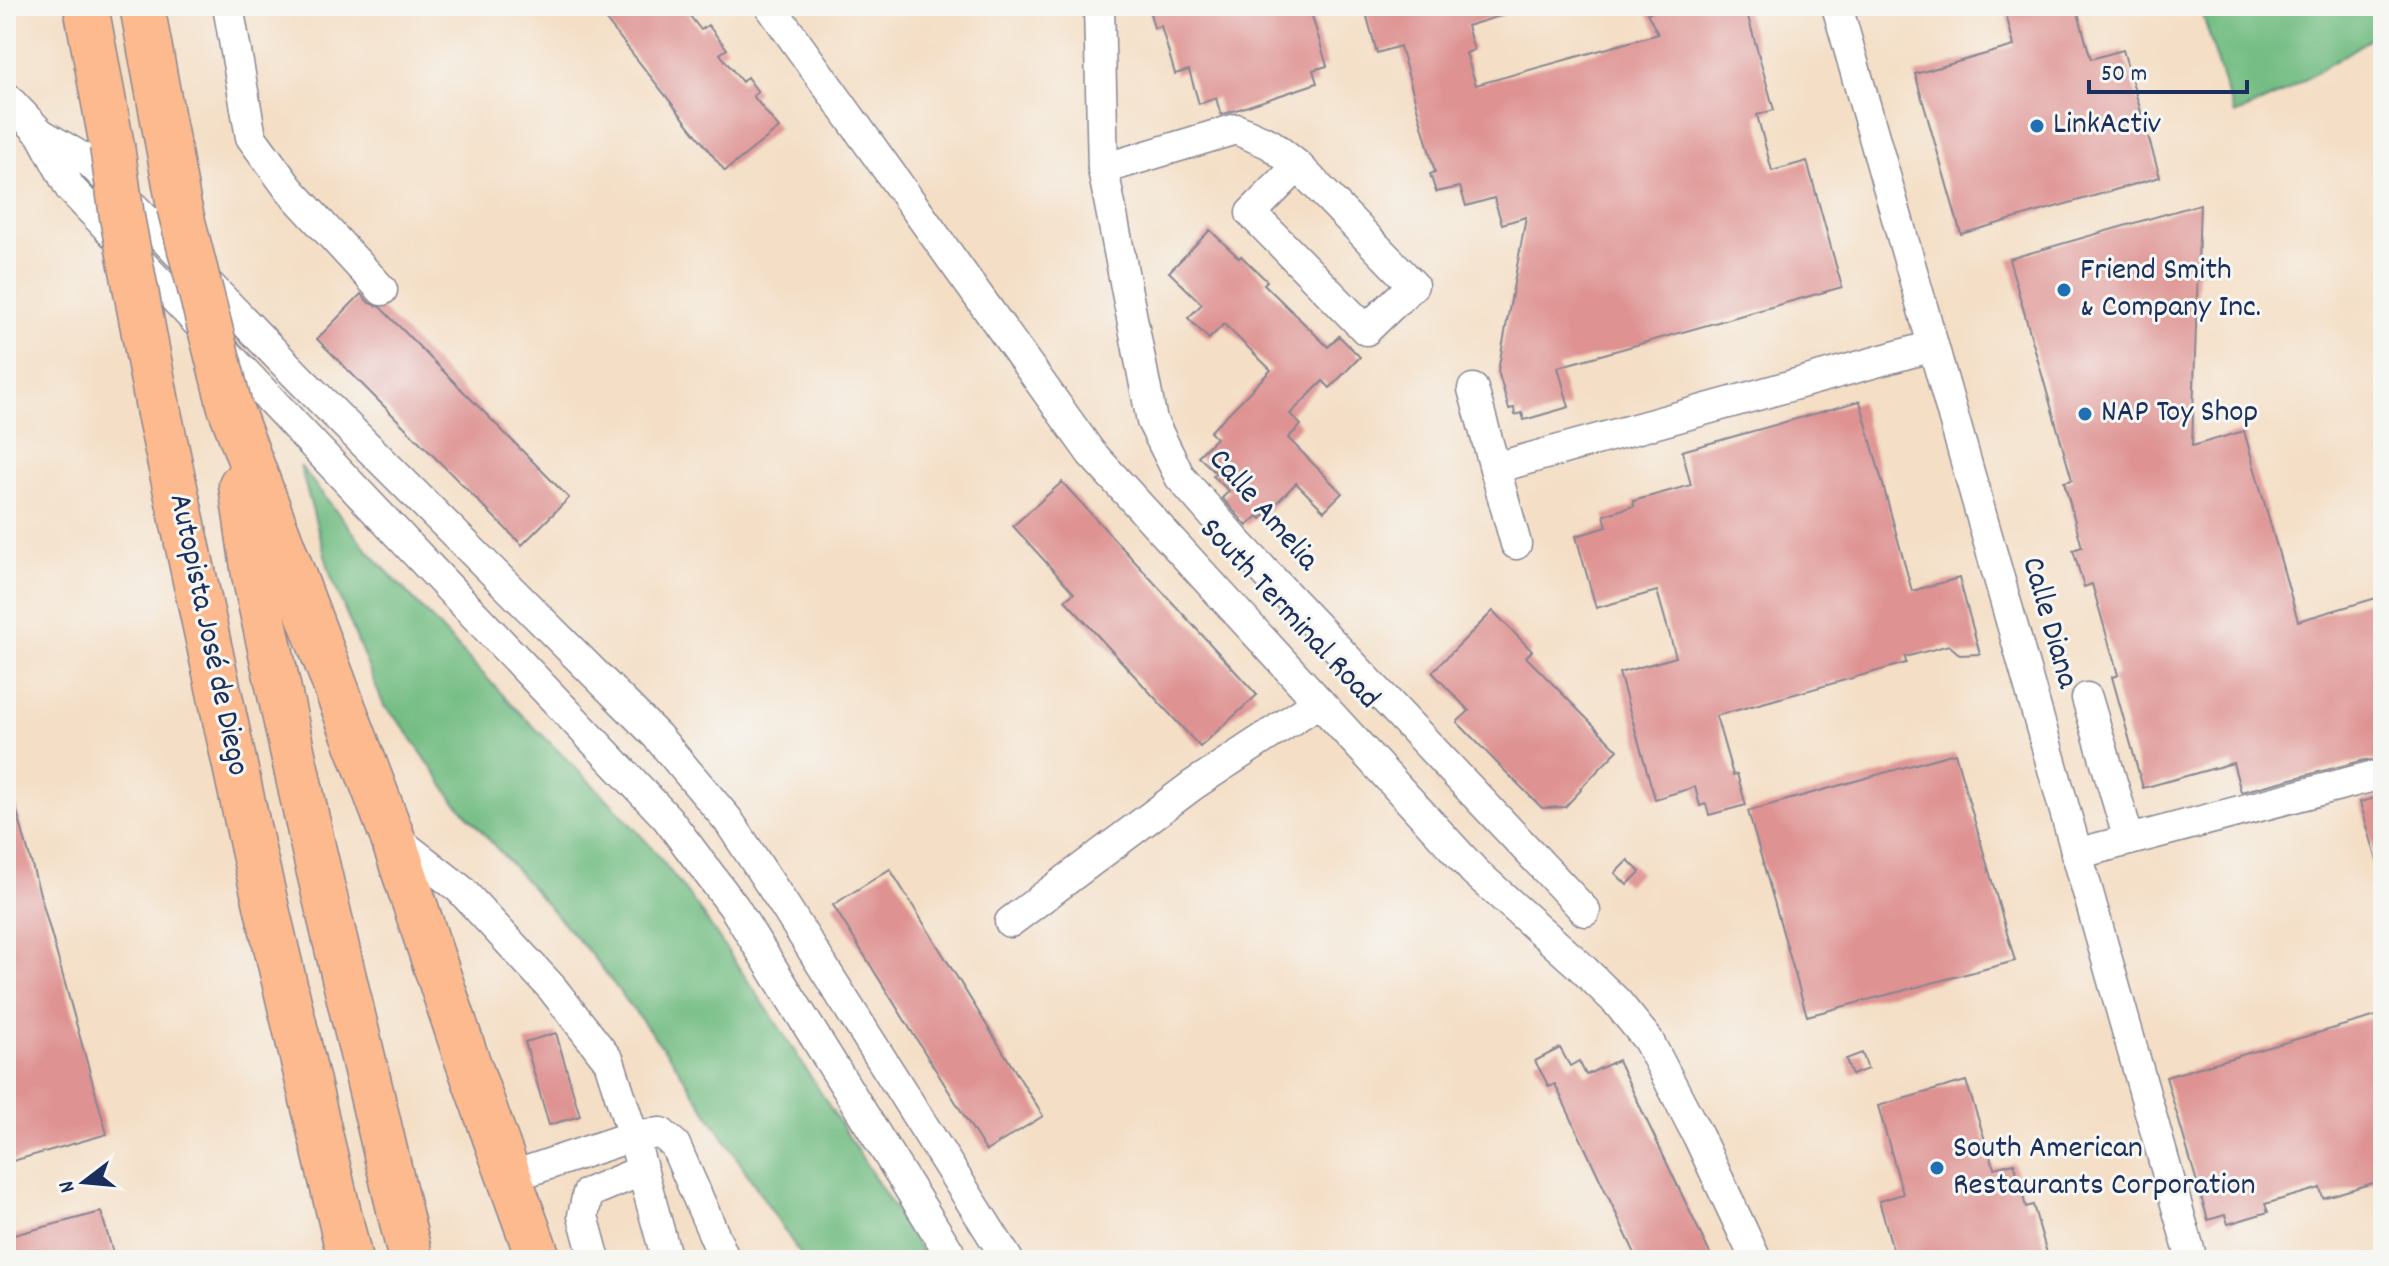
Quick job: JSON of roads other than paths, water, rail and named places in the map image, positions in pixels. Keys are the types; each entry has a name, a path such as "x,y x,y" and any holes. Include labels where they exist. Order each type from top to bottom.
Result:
{"highway":[{"name":"Autopista José de Diego","path":"86,6 159,413 254,854 350,1260"},
{"name":"Autopista José de Diego","path":"142,6 179,206 230,407 254,575 314,851 411,1260"},
{"name":"Autopista José de Diego","path":"230,407 392,836 465,1054 539,1260"}],"street":[{"path":"228,6 251,137 289,189 382,290"},
{"name":"South Terminal Road","path":"770,6 1091,453 1475,872 1579,965 1617,1002 1648,1040 1698,1136 1756,1260"},
{"name":"Calle Amelia","path":"1099,6 1103,169 1152,421 1180,477 1236,541 1585,911"},
{"name":"Calle Diana","path":"1837,6 2192,1260"},
{"path":"6,97 41,134 70,188 667,818 734,907 954,1260"},
{"path":"1103,169 1236,129 1270,144 1298,166 1413,285 1366,330 1251,213 1298,166"},
{"path":"41,134 91,163 297,376 657,736 700,785 728,820 786,908 1008,1260"},
{"path":"1495,468 1933,346"},
{"path":"1473,389 1516,544"},
{"path":"2087,698 2129,840"},
{"path":"1010,922 1193,785 1319,702"},
{"path":"2076,854 2370,777"},
{"path":"392,836 460,889 561,1000 609,1061 667,1260"},
{"path":"510,1177 633,1136 661,1133 675,1145 725,1260"},
{"path":"595,1260 583,1216 588,1193 641,1171"}],"place":[{"name":"LinkActiv","path":"2037,126"},
{"name":"Friend Smith & Company Inc.","path":"2064,290"},
{"name":"NAP Toy Shop","path":"2085,414"},
{"name":"South American Restaurants Corporation","path":"1937,1168"}]}
